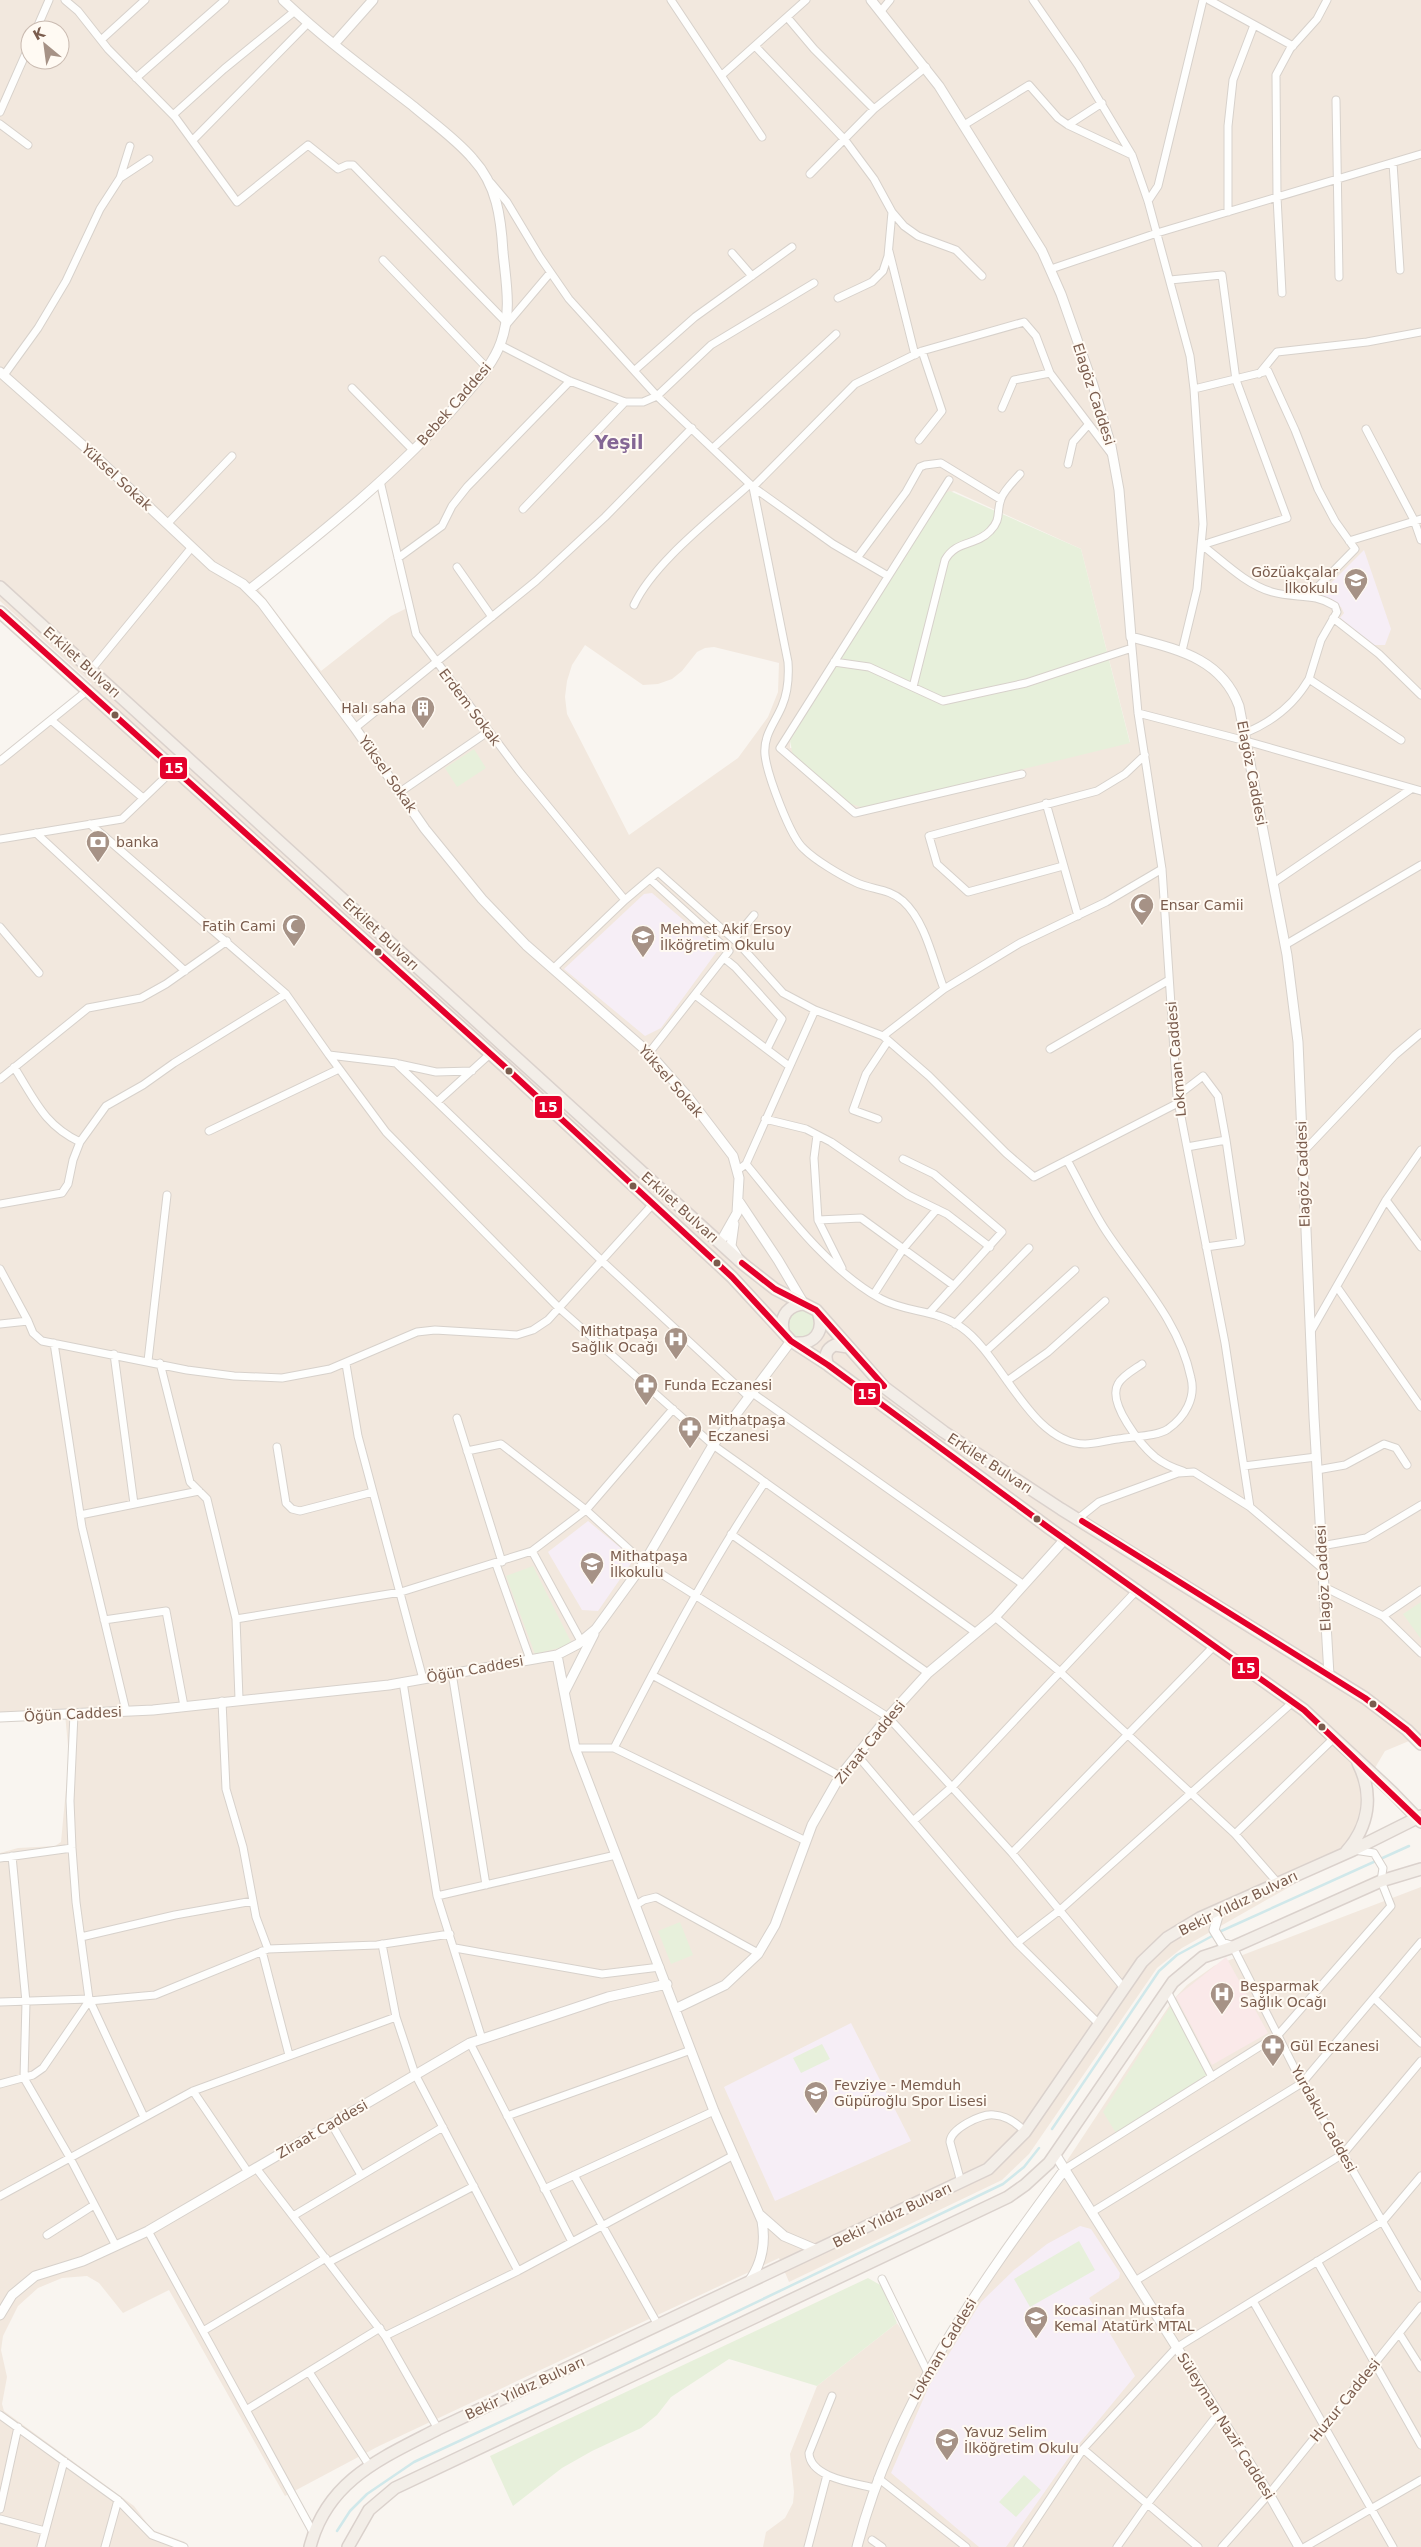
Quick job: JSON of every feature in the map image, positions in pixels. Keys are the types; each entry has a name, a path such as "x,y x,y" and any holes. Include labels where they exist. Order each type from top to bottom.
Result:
{"main road":[{"name":"Erkilet Bulvarı","path":"0,587 743,1264 775,1289 810,1306 884,1387 944,1432 1365,1698 1420,1740"},
{"name":"Erkilet Bulvarı","path":"0,612 490,1054 732,1277 794,1342 1293,1702 1355,1757 1420,1819"},
{"path":"783,1330 782,1324 786,1312 791,1307 804,1304"},
{"path":"794,1342 809,1342 815,1339 821,1328 819,1315"},
{"path":"828,1365 826,1359 828,1349 836,1345 848,1347"},
{"path":"1349,1852 1361,1832 1367,1813 1366,1784 1355,1757"},
{"name":"Bekir Yıldız Bulvarı","path":"310,2547 314,2534 340,2492 369,2465 438,2429 988,2168 1025,2132 1142,1962 1167,1938 1188,1924 1420,1819"},
{"path":"348,2547 369,2510 395,2488 1008,2197 1033,2178 1055,2154 1167,1991 1183,1973 1203,1957 1381,1882 1421,1869"}],"street":[{"path":"40,20 49,0"},
{"path":"65,0 78,11 101,40 173,115 237,202 308,145 338,169 347,164 353,165 506,324 550,273"},
{"path":"101,40 145,0"},
{"path":"136,78 225,0"},
{"name":"Bebek Caddesi","path":"249,590 380,481 414,450 487,368 500,345 506,324 508,296 500,216 494,194 485,175 473,158 431,121 308,23 284,0"},
{"path":"334,44 374,0"},
{"path":"671,0 762,136"},
{"name":"Elagöz Caddesi","path":"871,0 926,67 1042,251 1051,269 1100,405 1113,456 1119,498 1131,637 1182,651 1207,663 1226,680 1239,706 1285,945 1298,1042 1316,1458 1329,1675"},
{"path":"881,12 890,0"},
{"path":"1033,0 1102,103 1132,155 1148,200 1190,356 1203,502 1202,545 1196,596 1182,651"},
{"path":"1148,200 1158,186 1203,0"},
{"path":"1209,0 1293,46"},
{"path":"1282,293 1277,197 1276,75 1293,46 1317,20 1327,0"},
{"path":"722,75 804,1"},
{"path":"173,115 224,69 295,11"},
{"path":"787,17 874,110"},
{"path":"193,140 308,23"},
{"path":"1228,212 1228,126 1233,80 1254,25"},
{"path":"755,46 845,140 874,179 892,212 904,226 918,236 956,250 982,276"},
{"path":"0,112 20,67"},
{"path":"810,174 874,110 926,67"},
{"path":"964,126 1029,85 1058,118 1068,125 1132,155"},
{"path":"1336,100 1339,277"},
{"path":"1068,125 1102,103"},
{"path":"0,124 28,145"},
{"path":"2,374 52,305 78,258 100,209 120,178 130,146"},
{"path":"1051,269 1157,233 1421,154"},
{"path":"120,178 149,159"},
{"path":"1393,163 1400,270"},
{"path":"485,175 507,202 550,273 569,299 657,396 752,485 833,544 888,576"},
{"path":"838,298 877,279 886,266 892,212"},
{"path":"635,370 695,317 792,247"},
{"path":"889,249 919,353 942,411 919,440"},
{"path":"732,253 752,276"},
{"path":"383,260 487,368"},
{"path":"1170,280 1222,275 1236,380 1287,518 1202,545"},
{"path":"500,345 570,381 625,402 643,402 657,396 711,345 814,283"},
{"path":"634,605 645,584 659,567 752,485 856,384 919,353 1024,322 1036,336 1050,373 1113,456"},
{"path":"1259,374 1277,352 1367,342 1421,332"},
{"path":"712,448 836,334"},
{"path":"1194,389 1268,371 1295,430 1318,489 1355,548 1310,595"},
{"path":"1002,408 1014,380 1050,373"},
{"name":"Yüksel Sokak","path":"2,374 212,566 233,577 249,590 356,728 443,852 476,893 526,945 649,1053 688,1097 733,1156 738,1170 737,1213 720,1243"},
{"path":"398,558 442,526 452,506 467,487 570,381"},
{"path":"352,388 414,450"},
{"path":"523,509 625,402"},
{"path":"1068,464 1073,442 1088,425"},
{"path":"356,728 536,581 605,517 692,428"},
{"path":"1366,429 1417,520 1421,540"},
{"path":"167,524 232,456"},
{"path":"857,558 906,492 920,468 925,465 941,463 1000,499"},
{"path":"913,686 945,560 955,547 982,538 992,529 999,516 1000,499 1020,474"},
{"path":"948,480 780,748 855,813 1022,774"},
{"name":"Erdem Sokak","path":"380,481 416,634 519,771 625,900"},
{"path":"752,485 788,662 788,681 785,698 770,728 765,750 779,800 803,849 853,882 888,891 908,906 919,924 944,990"},
{"path":"1350,542 1417,520"},
{"path":"1202,545 1257,586 1284,594 1310,595 1335,606 1336,612 1322,640 1309,679 1284,710 1245,737"},
{"path":"91,670 192,547"},
{"path":"457,567 492,617"},
{"path":"1333,618 1379,654 1421,695"},
{"name":"Lokman Caddesi","path":"1131,637 1138,713 1162,869 1178,1100 1225,1343 1250,1507"},
{"path":"834,662 869,667 944,701 1026,683 1132,648"},
{"path":"1309,679 1401,740"},
{"path":"0,761 88,690"},
{"path":"1138,713 1245,737 1421,791"},
{"path":"51,720 144,798"},
{"path":"400,792 488,731"},
{"path":"1063,866 968,892 937,864 929,836 1046,803 1097,791 1125,774 1145,756"},
{"path":"0,839 122,819 175,768"},
{"path":"1273,883 1411,789"},
{"path":"1046,803 1078,916"},
{"path":"90,824 286,994 386,1132 559,1308 714,1444 975,1632"},
{"path":"36,833 184,971"},
{"path":"1285,945 1421,865"},
{"path":"878,1119 853,1110 866,1074 885,1039 944,990 1020,943 1106,902 1162,869"},
{"path":"553,969 625,900 658,872 734,939 783,993 815,1010 885,1039 929,1076 1006,1153 1034,1177 1178,1100 1203,1076 1218,1096 1241,1242 1206,1247"},
{"path":"649,1053 729,951 650,879"},
{"path":"734,939 754,915"},
{"path":"0,926 39,973"},
{"path":"0,1079 88,1008 141,998 227,941"},
{"path":"724,958 735,967 782,1019 767,1050"},
{"path":"1050,1049 1169,980"},
{"path":"0,1204 62,1194 68,1184 73,1160 80,1142 106,1106 143,1085 174,1063 286,994"},
{"path":"695,995 789,1066"},
{"path":"738,1170 746,1164 815,1010"},
{"path":"1302,1153 1395,1055 1421,1033"},
{"path":"437,1102 490,1054"},
{"path":"329,1055 396,1063 436,1072 472,1071"},
{"path":"396,1063 602,1260 750,1394 1024,1585"},
{"path":"14,1067 49,1121 62,1134 80,1142"},
{"path":"209,1131 339,1069"},
{"path":"765,1119 806,1129 816,1134 908,1195 947,1214 990,1247"},
{"path":"816,1134 814,1158 818,1220 843,1270"},
{"path":"1187,1147 1226,1140"},
{"path":"1310,1333 1386,1200 1421,1150"},
{"path":"903,1159 934,1174 1002,1232 930,1312"},
{"path":"746,1164 814,1246 874,1294 896,1305 930,1312 969,1333 986,1351 1038,1420 1052,1431 1068,1440 1085,1444 1164,1432 1182,1417 1192,1396 1191,1378 1176,1335 1160,1305 1106,1231 1067,1160"},
{"path":"148,1360 167,1195"},
{"path":"738,1200 778,1260 804,1304"},
{"path":"1386,1200 1421,1247"},
{"path":"0,1269 2,1277 28,1321 30,1329 37,1338 54,1343 211,1373 282,1378 314,1373 346,1364 402,1337 417,1332 435,1330 516,1335 525,1333 541,1325 559,1308 652,1205"},
{"path":"874,1294 903,1249 937,1209"},
{"path":"737,1213 731,1246 743,1264"},
{"path":"818,1220 861,1218 953,1285"},
{"path":"955,1324 1029,1248"},
{"path":"986,1351 1075,1270"},
{"path":"1336,1287 1421,1407"},
{"path":"1007,1381 1048,1352 1105,1301"},
{"path":"0,1324 28,1321"},
{"name":"Öğün Caddesi","path":"0,1717 126,1711 184,1706 403,1682 557,1654 581,1641 596,1628 644,1563 714,1444 750,1394 794,1342"},
{"path":"54,1343 80,1515 126,1711"},
{"path":"114,1354 134,1504"},
{"path":"160,1363 190,1482 207,1499 236,1619 239,1699"},
{"path":"346,1364 358,1436 423,1679"},
{"path":"1142,1364 1119,1382 1116,1390 1120,1413 1137,1436 1157,1458 1183,1471 1200,1474 1250,1507 1323,1569"},
{"path":"236,1619 401,1592 499,1563 532,1551 586,1510 673,1409"},
{"path":"457,1418 499,1563 530,1659"},
{"path":"467,1451 501,1444 586,1510 644,1563 888,1717 953,1786 1012,1853 1124,1988"},
{"path":"1317,1470 1345,1465 1384,1444 1396,1448 1407,1465"},
{"path":"277,1447 286,1503 292,1509 300,1511 373,1492"},
{"path":"1244,1466 1316,1458"},
{"path":"1078,1518 1099,1502 1183,1471"},
{"path":"614,1748 696,1595 731,1534 765,1482"},
{"path":"80,1515 199,1491"},
{"path":"1322,1546 1366,1538 1421,1505"},
{"path":"731,1534 928,1673"},
{"name":"Ziraat Caddesi","path":"675,2009 725,1985 742,1971 758,1953 775,1925 812,1825 840,1776 888,1717 928,1673 975,1632 995,1618 1066,1538"},
{"path":"532,1551 581,1641"},
{"path":"1324,1587 1383,1616 1421,1653"},
{"path":"913,1821 953,1786 1138,1589"},
{"path":"1383,1616 1421,1590"},
{"path":"104,1620 166,1611 184,1706"},
{"path":"995,1618 1059,1671 1128,1734 1235,1834 1278,1882"},
{"path":"565,1692 596,1628"},
{"path":"1012,1853 1214,1646"},
{"path":"557,1654 575,1748 667,1984 714,2111 759,2212 764,2230 764,2246 760,2263 748,2283"},
{"path":"452,1673 486,1885"},
{"path":"652,1674 840,1776"},
{"path":"403,1682 437,1896 482,2039"},
{"path":"222,1701 226,1789 243,1847 288,2055"},
{"path":"1018,1943 1060,1910 1293,1702"},
{"path":"74,1714 70,1801 72,1848 76,1902 89,2000 144,2117"},
{"path":"1235,1834 1334,1738"},
{"path":"575,1748 614,1748 806,1841"},
{"path":"857,1755 1018,1943 1099,2024"},
{"path":"0,1858 72,1848"},
{"path":"1065,2169 1278,2035 1391,1906 1381,1882 1383,1868 1374,1853 1349,1852"},
{"path":"437,1896 616,1855"},
{"path":"12,1856 26,2002 24,2078 69,2156 116,2246"},
{"path":"636,1905 644,1900 656,1897 758,1953"},
{"path":"82,1937 175,1915 253,1900"},
{"path":"1220,1909 1214,1930 1228,1945"},
{"path":"0,2002 89,2000 156,1995 265,1950 382,1944 450,1934"},
{"path":"1092,2212 1302,2083 1421,1942"},
{"path":"382,1944 396,2017 415,2074 518,2271"},
{"name":"Yurdakul Caddesi","path":"1228,1945 1278,2035 1302,2083 1421,2288"},
{"path":"454,1948 602,1974 660,1967"},
{"name":"Ziraat Caddesi","path":"0,2315 12,2295 35,2276 83,2261 148,2231 470,2043 608,1997 667,1984"},
{"path":"1167,1991 1212,2077"},
{"path":"1374,1998 1421,2043"},
{"path":"0,2084 24,2078 43,2068 89,2000"},
{"path":"0,2196 69,2156 193,2091 396,2017"},
{"path":"470,2043 572,2242"},
{"path":"507,2116 691,2050"},
{"path":"1135,2281 1343,2154 1421,2061"},
{"path":"193,2091 252,2170 293,2216 380,2328 438,2429"},
{"path":"544,2189 714,2111"},
{"path":"961,2182 950,2142 955,2130 987,2114 1008,2119 1025,2132"},
{"path":"331,2124 361,2176"},
{"path":"293,2216 443,2127"},
{"name":"Süleyman Nazif Caddesi","path":"1055,2154 1269,2494 1299,2547"},
{"path":"385,2336 518,2271 734,2155"},
{"name":"Lokman Caddesi","path":"857,2547 874,2488 897,2431 928,2373 987,2274 1065,2169"},
{"path":"574,2175 658,2325"},
{"path":"1018,2547 1083,2449 1176,2348 1383,2221 1421,2176"},
{"path":"203,2331 327,2260 474,2186"},
{"path":"47,2235 94,2205"},
{"path":"759,2212 784,2236 817,2250"},
{"path":"148,2231 314,2534"},
{"path":"1317,2261 1421,2445"},
{"path":"882,2279 928,2373"},
{"path":"1253,2301 1393,2547"},
{"name":"Huzur Caddesi","path":"1222,2547 1269,2494 1421,2306"},
{"path":"246,2410 380,2328"},
{"path":"1399,2333 1421,2368"},
{"path":"308,2372 369,2465"},
{"path":"832,2396 809,2453 813,2466 828,2475 874,2488"},
{"path":"1117,2547 1148,2503 1218,2414"},
{"path":"0,2415 118,2500 152,2534 184,2547"},
{"path":"0,2509 18,2427"},
{"path":"1083,2449 1198,2547"},
{"path":"41,2547 64,2461"},
{"path":"808,2547 828,2475"},
{"path":"878,2478 966,2547"},
{"path":"1305,2547 1421,2480"},
{"path":"104,2547 118,2500"},
{"path":"0,2519 45,2531"},
{"path":"872,2540 882,2547"}],"shaded area":[{"path":"0,0 1421,0 1421,1736 1385,1751 1363,1788 1356,1849 1182,1948 1157,1968 1029,2154 1002,2180 789,2282 779,2258 379,2446 285,2496 169,2290 123,2313 99,2283 87,2276 62,2278 38,2288 18,2306 3,2336 1,2350 7,2377 2,2404 4,2411 134,2506 152,2530 185,2542 182,2547 0,2547 0,1853 18,1848 55,1846 61,1842 69,1757 65,1714 0,1715 0,761 92,684 0,601","holes":["376,486 407,608 391,616 321,671 255,585","954,491 1081,549 1130,742 790,748 790,741 834,667 945,494","585,645 643,685 658,684 672,679 682,671 697,652 705,648 714,647 779,663 778,692 768,717 738,758 629,835 567,714 565,697 567,681 572,665"]},
{"name":"Gözüakçalar İlkokulu","path":"1364,550 1391,629 1385,645 1373,645 1340,618 1344,613 1341,607 1320,594"},
{"name":"Mehmet Akif Ersoy İlköğretim Okulu","path":"652,893 718,950 661,1028 645,1036 564,969 644,894"},
{"name":"Mithatpaşa İlkokulu","path":"588,1521 634,1559 598,1611 582,1610 548,1552"},
{"path":"1421,1887 1421,2547 763,2547 766,2532 785,2518 793,2503 794,2492 790,2454 817,2386 897,2323 929,2370 1173,2000 1187,1985 1214,1966"},
{"name":"Beşparmak Sağlık Ocağı","path":"1226,1957 1268,2033 1212,2065 1176,1997"},
{"name":"Fevziye - Memduh Güpüroğlu Spor Lisesi","path":"851,2023 911,2141 775,2201 724,2087"},
{"name":"Kocasinan Mustafa Kemal Atatürk MTAL","path":"1080,2226 1091,2229 1120,2273 1119,2278 1089,2298 1135,2376 1074,2450 1006,2547 979,2547 891,2473 929,2386 981,2302 1014,2270 1047,2244"}],"green space":[{"path":"950,491 1081,549 1130,743 864,808 848,803 793,756 790,741 834,667 945,493"},
{"path":"474,749 486,768 457,787 445,768"},
{"path":"802,1310 812,1314 816,1324 812,1334 802,1338 792,1334 788,1324 792,1314"},
{"path":"533,1566 571,1642 563,1647 535,1654 506,1576"},
{"path":"1421,1602 1421,1639 1403,1614"},
{"path":"680,1922 693,1955 671,1964 658,1931"},
{"path":"1170,2007 1177,2010 1211,2076 1116,2133 1103,2112"},
{"path":"822,2044 830,2059 801,2073 793,2058"},
{"path":"1079,2241 1095,2270 1030,2307 1014,2279"},
{"path":"868,2278 882,2286 897,2323 817,2386 729,2359 671,2397 657,2415 641,2428 592,2451 562,2468 513,2506 490,2456"},
{"path":"1024,2475 1041,2490 1016,2517 999,2502"}],"waterway":[{"path":"1219,1932 1409,1846"},
{"path":"1052,2129 1159,1971 1177,1955 1214,1935"},
{"path":"337,2531 350,2511 367,2494 414,2462 690,2334 1003,2184 1024,2167 1039,2148"}],"transit line":[{"name":"15","path":"0,612 504,1066 732,1277 791,1341 828,1365 1049,1528 1304,1710 1421,1822"},
{"name":"15","path":"742,1263 775,1289 816,1310 884,1386"},
{"name":"15","path":"1082,1521 1365,1698 1407,1730 1421,1744"}],"place":[{"name":"Gözüakçalar İlkokulu","path":"1356,601"},
{"name":"Halı saha","path":"423,729"},
{"name":"banka","path":"98,863"},
{"name":"Ensar Camii","path":"1142,926"},
{"name":"Fatih Cami","path":"294,947"},
{"name":"Mehmet Akif Ersoy İlköğretim Okulu","path":"643,958"},
{"name":"Mithatpaşa Sağlık Ocağı","path":"676,1360"},
{"name":"Funda Eczanesi","path":"646,1406"},
{"name":"Mithatpaşa Eczanesi","path":"690,1449"},
{"name":"Mithatpaşa İlkokulu","path":"592,1585"},
{"name":"Beşparmak Sağlık Ocağı","path":"1222,2015"},
{"name":"Gül Eczanesi","path":"1273,2067"},
{"name":"Fevziye - Memduh Güpüroğlu Spor Lisesi","path":"816,2114"},
{"name":"Kocasinan Mustafa Kemal Atatürk MTAL","path":"1036,2339"},
{"name":"Yavuz Selim İlköğretim Okulu","path":"947,2461"}],"district":[{"name":"Yeşil","path":"619,442"}]}
